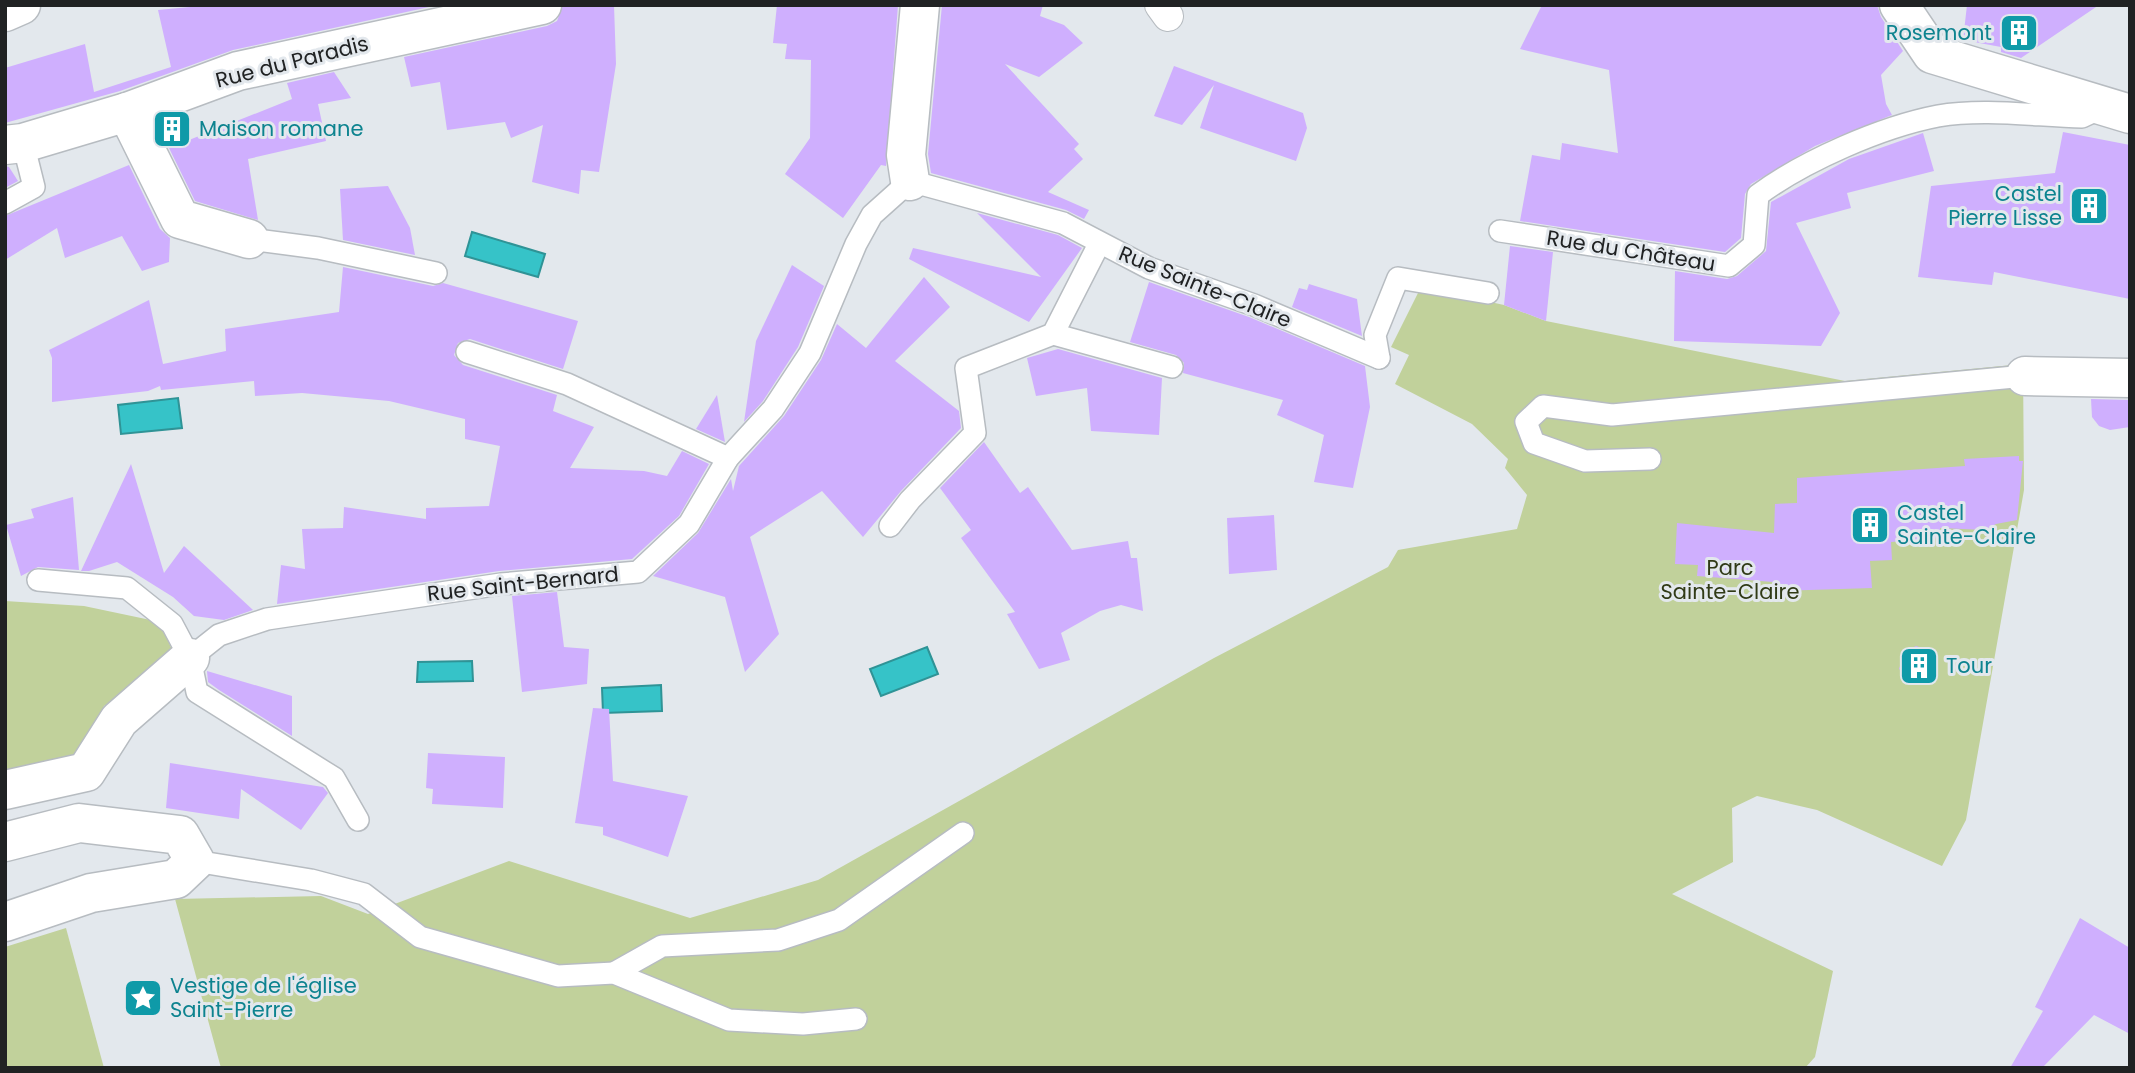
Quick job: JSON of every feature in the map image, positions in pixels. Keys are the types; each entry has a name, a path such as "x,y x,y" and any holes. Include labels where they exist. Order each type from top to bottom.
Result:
{"street":[{"path":"5,12 21,5"},
{"name":"Rue du Paradis","path":"14,144 127,112 238,71 542,5"},
{"path":"910,181 906,155 919,5"},
{"path":"1899,5 1931,54 2119,110"},
{"path":"127,112 180,219 249,239"},
{"path":"2025,376 2130,378"},
{"path":"5,790 86,772 120,720 190,658"},
{"path":"5,842 79,823 180,835 195,861 176,879 91,893 5,922"}],"lane":[{"name":"Rue du Château","path":"1500,230 1730,266 1754,245 1758,195 1783,177 1821,156 1938,116 2082,117 2119,110"},
{"path":"5,203 34,187 14,144"},
{"name":"Rue Sainte-Claire","path":"910,181 1063,223 1149,268 1254,305 1379,358 1376,335 1398,278 1488,293"},
{"name":"Rue Saint-Bernard","path":"190,658 219,635 267,619 501,584 638,572 689,524 728,458 773,409 810,353 856,244 872,215 910,181"},
{"path":"249,239 318,248 436,273"},
{"path":"1053,334 1099,244"},
{"path":"890,526 975,433 966,368 1053,334 1172,367"},
{"path":"467,352 567,384 728,458"},
{"path":"1650,459 1585,461 1534,443 1526,422 1544,406 1612,415 2025,376"},
{"path":"38,580 127,588 172,624 190,658 197,692 334,778 358,820"},
{"path":"614,973 662,946 778,940 839,920 963,833"},
{"path":"195,861 311,880 365,894 420,937 558,976 614,973 729,1020 803,1024 856,1018"}],"green space":[{"name":"Parc Sainte-Claire","path":"1421,287 1504,305 1546,321 1845,381 2023,364 2024,490 1966,820 1942,866 1817,810 1757,796 1732,808 1733,862 1672,894 1833,971 1815,1057 1805,1068 221,1068 175,899 321,896 368,914 509,861 690,918 818,880 1214,658 1388,567 1398,550 1517,529 1527,495 1505,468 1508,459 1472,424 1395,384 1409,355 1391,347"},
{"path":"5,601 84,606 160,622 176,659 104,706 81,764 5,777"},
{"path":"66,928 104,1068 5,1068 5,947"}],"water":[{"path":"472,232 545,254 538,277 465,256"},
{"path":"178,398 182,428 121,434 118,405"},
{"path":"927,647 938,674 881,696 870,669"},
{"path":"472,661 473,681 417,682 418,662"},
{"path":"661,685 662,711 603,713 602,688"}],"building":[{"path":"211,5 438,5 233,50 120,91 5,123 5,68 85,44 94,92 171,67 158,10"},
{"path":"563,5 614,5 616,64 599,172 581,170 579,194 532,182 543,125 511,138 505,122 447,130 440,82 411,87 404,57 547,26 557,21"},
{"path":"777,5 898,5 886,166 881,165 843,218 785,174 810,138 811,60 785,59 787,44 773,43"},
{"path":"942,5 1043,5 1040,16 1064,25 1083,43 1039,77 1005,64 1079,144 1074,149 1083,159 1048,192 1089,210 1084,219 1066,210 931,173 928,154"},
{"path":"1542,5 1877,5 1881,17 1903,51 1881,75 1886,104 1892,115 1815,146 1751,184 1745,194 1741,238 1725,252 1520,221 1532,155 1560,160 1562,143 1618,153 1609,70 1520,49"},
{"name":"Rosemont","path":"1967,5 2099,5 2021,58 2001,52 2001,47 1963,40"},
{"path":"1174,66 1303,113 1307,128 1296,161 1200,128 1214,85 1182,125 1154,116"},
{"path":"334,72 351,98 318,104 326,141 248,159 258,220 195,201 169,148 292,99 287,83"},
{"path":"2063,132 2130,145 2130,299 1994,272 1992,285 1918,277 1931,186 2055,173"},
{"path":"1923,133 1934,171 1847,193 1851,208 1796,223 1840,313 1821,346 1674,341 1675,271 1727,279 1737,276 1766,251 1771,202 1849,159"},
{"path":"129,165 160,229 170,238 169,262 142,271 122,236 65,258 57,228 5,260 5,216"},
{"path":"5,166 9,167 18,181 5,188"},
{"path":"388,186 410,228 415,255 343,240 340,189"},
{"path":"977,213 1058,235 1082,248 1029,322 909,259 913,248 1041,277"},
{"path":"1510,246 1553,252 1546,321 1504,305"},
{"path":"792,265 824,286 798,347 763,401 744,422 756,341"},
{"path":"343,267 433,286 443,283 578,321 563,369 470,339 458,343 454,355 463,365 557,395 553,411 594,427 570,468 644,471 667,476 682,451 709,464 679,516 632,559 499,571 277,604 281,565 305,569 302,529 343,528 344,507 426,519 426,508 489,506 500,446 465,439 465,419 389,401 302,393 255,396 254,381 161,390 160,386 148,391 52,402 52,358 49,350 149,300 163,364 226,351 225,329 339,312"},
{"path":"924,277 950,307 895,361 959,411 961,428 901,491 863,537 822,491 750,537 779,634 745,672 725,597 653,576 698,533 731,479 733,491 739,466 784,416 821,360 837,324 866,348"},
{"path":"1149,282 1249,317 1365,366 1370,407 1353,488 1314,482 1324,435 1277,415 1283,400 1183,373 1184,363 1176,355 1130,342"},
{"path":"1309,284 1357,299 1362,336 1292,307 1299,288 1307,290"},
{"path":"1058,349 1162,378 1159,435 1091,431 1087,388 1036,396 1027,358"},
{"path":"717,395 725,442 696,429"},
{"path":"2091,399 2130,400 2130,427 2110,430 2099,426 2092,417"},
{"path":"984,442 1020,493 1028,487 1072,550 1128,541 1131,558 1137,558 1143,611 1121,605 1100,611 1061,633 1070,660 1039,669 1007,614 1015,612 961,538 971,530 940,488"},
{"name":"Castel Sainte-Claire","path":"2019,456 2019,461 2023,461 2017,520 1996,524 1985,530 1940,528 1941,538 1891,542 1892,560 1870,561 1872,588 1774,591 1773,582 1697,576 1698,565 1675,564 1677,523 1774,533 1775,504 1797,503 1797,478 1965,466 1964,459"},
{"path":"131,464 164,573 184,546 253,610 224,620 194,616 173,597 117,562 81,571"},
{"path":"73,497 79,570 38,567 21,576 6,525 34,518 31,509"},
{"path":"1274,515 1277,570 1229,574 1227,518"},
{"path":"557,592 564,647 589,649 587,684 522,692 512,596"},
{"name":"Tour","path":"1916,646 1931,651 1938,662 1930,682 1912,681 1899,669 1905,651"},
{"path":"207,671 292,696 292,736 208,682"},
{"path":"593,708 609,709 613,781 688,796 668,857 603,835 603,827 575,823"},
{"path":"428,753 505,757 503,808 432,804 433,789 426,788"},
{"path":"170,763 323,787 328,793 301,830 241,789 239,819 166,808"},
{"path":"2080,918 2130,948 2130,1034 2094,1015 2042,1068 2010,1068 2043,1011 2035,1007"}],"place":[{"name":"Rosemont","path":"2019,33"},
{"name":"Maison romane","path":"172,129"},
{"name":"Castel Pierre Lisse","path":"2089,206"},
{"name":"Castel Sainte-Claire","path":"1870,525"},
{"name":"Tour","path":"1919,666"},
{"name":"Vestige de l'église Saint-Pierre","path":"143,998"}]}
